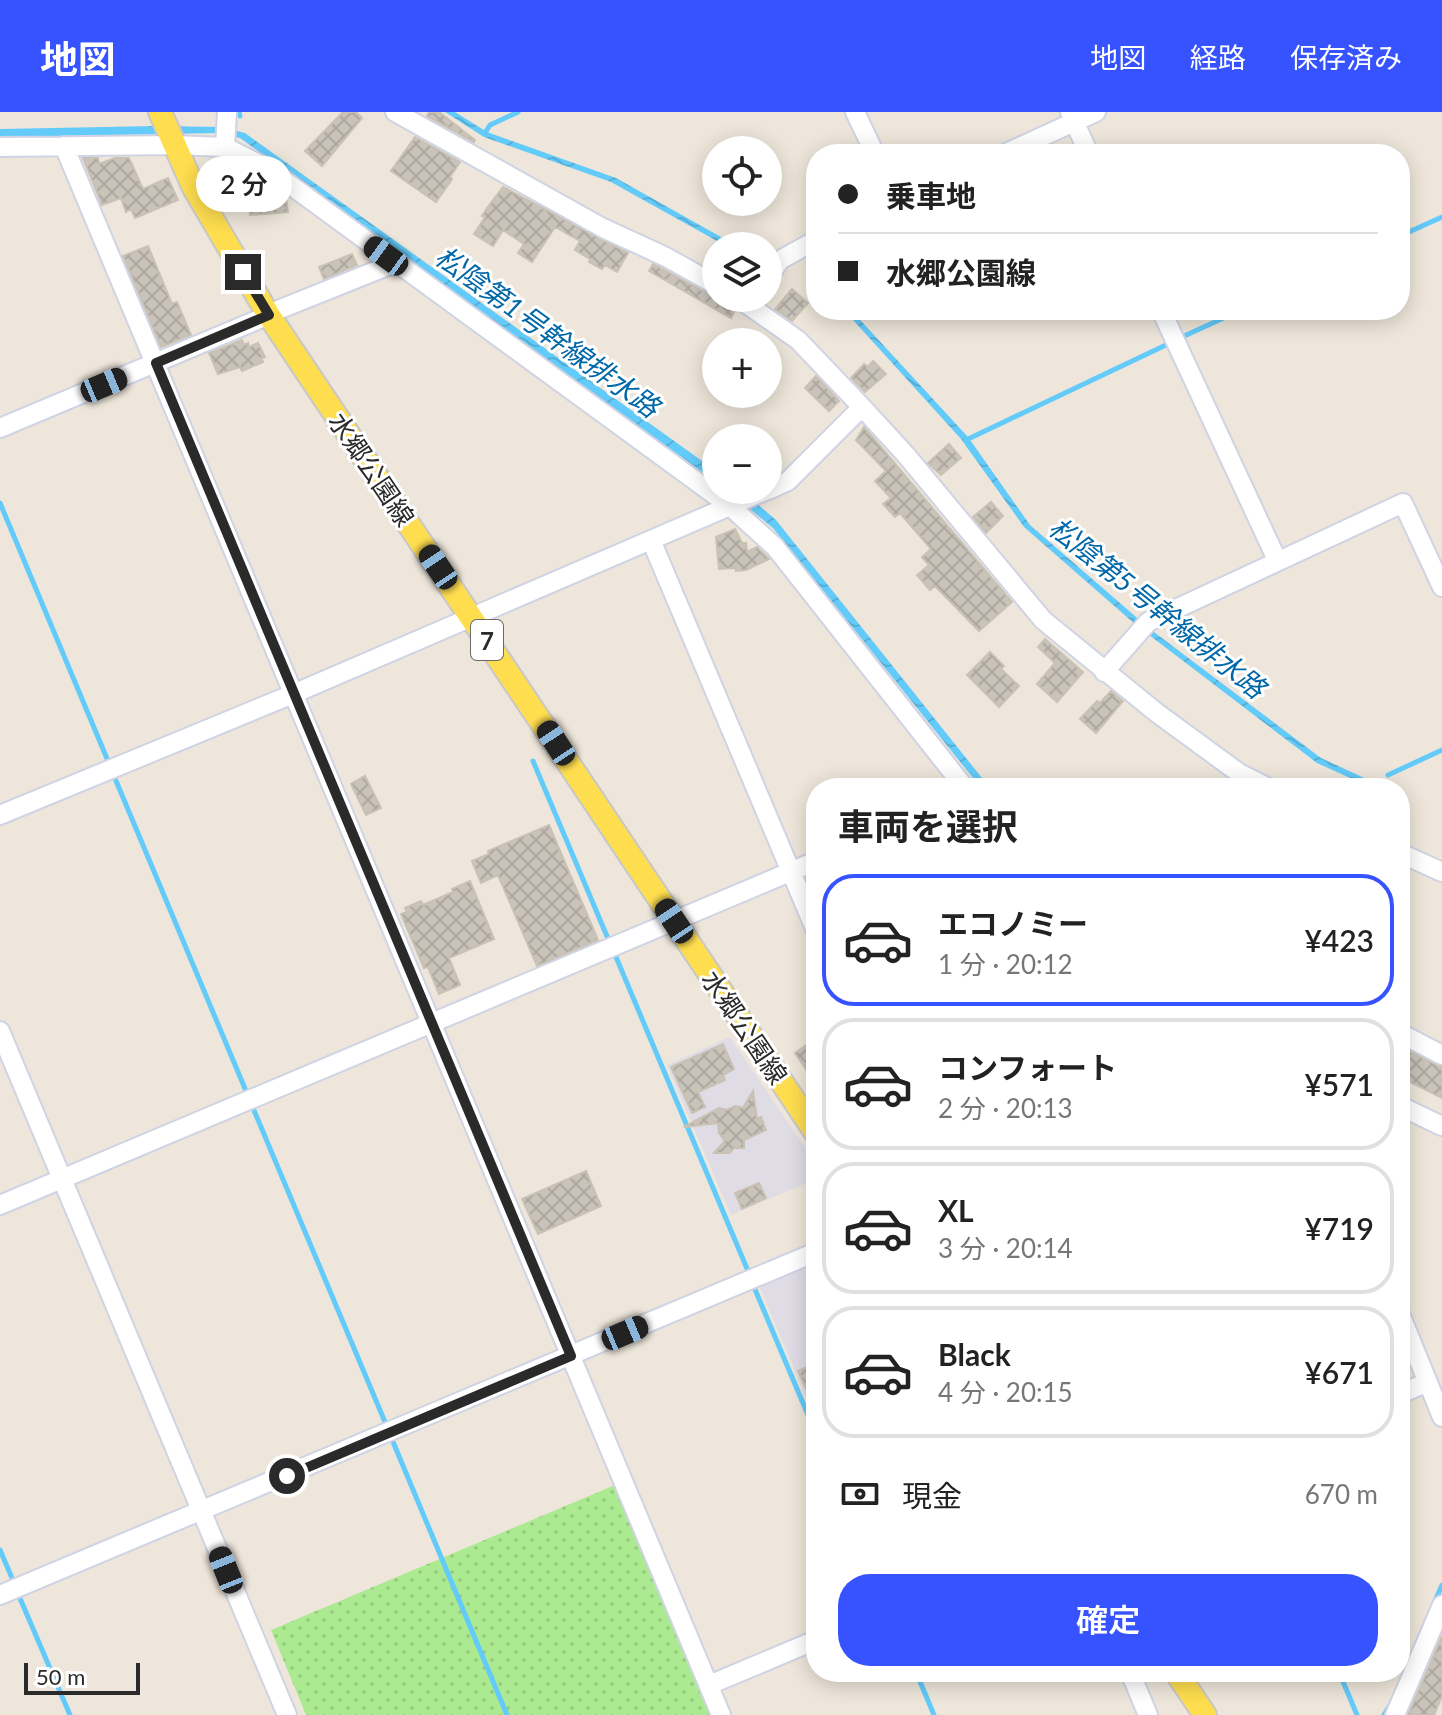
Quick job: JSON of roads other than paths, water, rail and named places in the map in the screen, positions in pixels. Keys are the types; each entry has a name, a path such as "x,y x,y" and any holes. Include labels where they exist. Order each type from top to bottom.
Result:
{"main road":[{"name":"水郷公園線","path":"161,114 217,230 268,315 806,1118"},
{"path":"1183,1682 1205,1715"}],"street":[{"path":"395,112 603,228 702,277"},
{"path":"855,112 870,144"},
{"path":"1022,144 1072,117 1096,112"},
{"path":"1072,117 1084,144"},
{"path":"0,147 172,142 226,130 267,168 395,263 702,465"},
{"path":"64,146 721,1715"},
{"path":"782,263 806,244"},
{"path":"0,428 395,263"},
{"path":"762,312 798,340 906,455 1043,620 1104,672 1249,778"},
{"path":"1166,320 1277,560"},
{"path":"782,484 862,407"},
{"path":"1104,672 1141,629 1277,560 1403,503 1442,587"},
{"path":"0,815 293,694 735,504"},
{"path":"754,504 775,547 957,778"},
{"path":"651,540 806,907"},
{"path":"1410,858 1442,872"},
{"path":"0,1205 806,865"},
{"path":"0,1031 287,1715"},
{"path":"1410,1038 1442,1055"},
{"path":"1410,1111 1442,1126"},
{"path":"0,1595 806,1256"},
{"path":"1410,1338 1442,1417"},
{"path":"1410,1390 1428,1382"},
{"path":"1410,1680 1442,1605"},
{"path":"709,1685 806,1644"},
{"path":"1134,1682 1148,1715"},
{"path":"1395,1715 1409,1682"}],"water":[{"path":"445,112 455,112 487,132 616,178 712,232 702,233 611,182 484,137"},
{"path":"221,127 245,133 702,461 702,472 240,138 220,133 0,137 0,129"},
{"path":"853,320 860,320 968,437 1030,525 1150,629 1321,758 1364,778 1350,778 1317,763 1136,625 1024,527 961,439"},
{"path":"744,504 757,504 776,520 982,778 973,778 773,528"}],"waterway":[{"path":"239,112 240,116"},
{"path":"485,133 490,125 518,112"},
{"path":"1410,231 1442,217"},
{"path":"1182,337 1219,320"},
{"path":"966,440 1168,344"},
{"path":"0,503 108,761"},
{"path":"1388,775 1442,750"},
{"path":"533,761 609,941"},
{"path":"114,776 246,1091"},
{"path":"616,957 748,1271"},
{"path":"253,1108 385,1422"},
{"path":"754,1287 806,1410"},
{"path":"391,1437 507,1715"},
{"path":"0,1550 12,1578"},
{"path":"1435,1601 1442,1585"},
{"path":"19,1596 70,1715"},
{"path":"920,1682 934,1715"},
{"path":"1343,1682 1357,1715"},
{"path":"1384,1715 1392,1702"}],"water label":[{"name":"松陰第1号幹線排水路","path":"548,331"},
{"name":"松陰第5号幹線排水路","path":"1158,607"}]}
